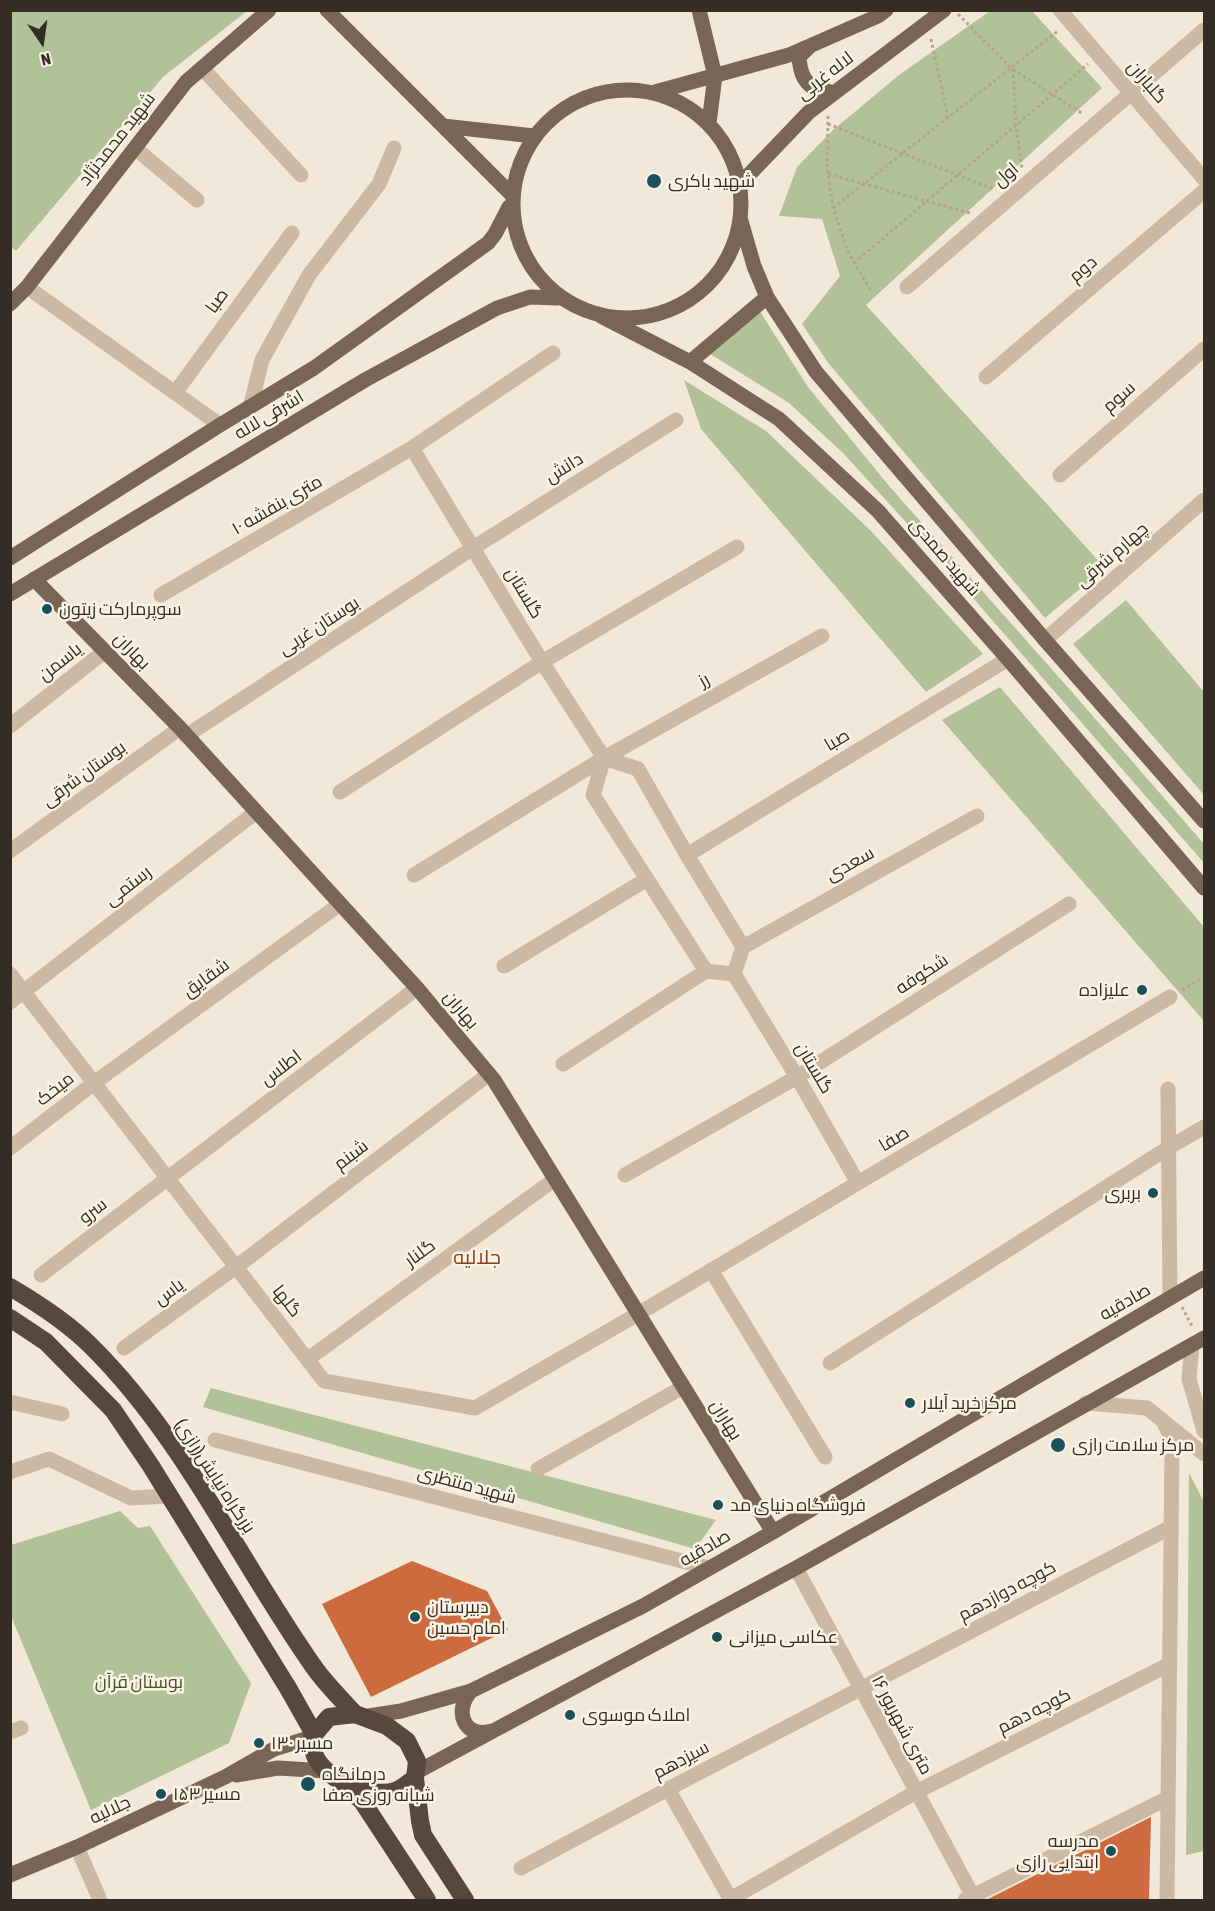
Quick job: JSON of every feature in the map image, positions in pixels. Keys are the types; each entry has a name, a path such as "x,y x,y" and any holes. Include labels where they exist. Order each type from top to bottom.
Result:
{"highway":[{"name":"بزرگراه نیایش(رازی)","path":"10,1287 44,1306 90,1345 132,1391 187,1467 317,1672 359,1716"},
{"path":"10,1318 46,1342 113,1410 151,1466 288,1688 313,1736 315,1755 333,1776 362,1801 427,1900"},
{"path":"313,1736 329,1717 359,1716 387,1726 407,1741 417,1761 415,1776 423,1835 465,1900"},
{"path":"333,1776 376,1794 396,1791 415,1776"}],"main road":[{"name":"شهید محمدنژاد","path":"10,304 27,287 186,82 269,10"},
{"path":"327,10 443,126 511,201"},
{"path":"699,10 716,76 709,123"},
{"name":"لاله غربی","path":"651,93 789,55 886,10"},
{"name":"لاله غربی","path":"741,183 809,112 944,10"},
{"path":"810,46 799,57 802,74 812,87 831,95"},
{"path":"634,90 671,98 709,123 728,147 741,183 741,221 730,257 707,287 676,308 639,319 601,316 558,298 534,271 519,244 511,201 517,170 534,136 562,110 596,93 634,90"},
{"path":"443,126 534,136"},
{"name":"اشرفی لاله","path":"13,551 314,368 488,243 495,234 511,201"},
{"name":"شهید صمدی","path":"741,221 754,267 767,297 816,372 1045,640 1204,821"},
{"name":"اشرفی لاله","path":"10,594 365,380 496,308 530,297 558,298"},
{"path":"690,362 767,297"},
{"name":"شهید صمدی","path":"601,316 690,362 779,419 878,511 1204,888"},
{"name":"بهاران","path":"34,579 183,732 417,988 489,1074 773,1532"},
{"name":"صادقیه","path":"359,1716 401,1711 471,1691 643,1606 1204,1278"},
{"path":"415,1776 492,1731 796,1568 1199,1341"},
{"path":"471,1691 463,1700 462,1714 467,1726 475,1732 492,1731"},
{"path":"225,1777 274,1749 313,1736"},
{"path":"225,1777 278,1768 333,1776"},
{"name":"جلالیه","path":"10,1875 77,1847 225,1777"}],"street":[{"name":"گلباران","path":"1067,15 1098,55 1204,179"},
{"name":"اول","path":"907,287 1204,30"},
{"path":"202,68 301,175"},
{"path":"135,148 197,200"},
{"path":"250,408 262,360 309,275 379,184 394,148"},
{"name":"دوم","path":"986,377 1204,191"},
{"name":"صبا","path":"175,393 292,233"},
{"path":"27,287 220,425"},
{"name":"سوم","path":"1060,475 1204,349"},
{"name":"۱۰ متری بنفشه","path":"161,595 412,448 553,353"},
{"name":"دانش","path":"473,548 676,420"},
{"name":"گلستان","path":"412,448 542,662 604,758"},
{"name":"چهارم شرقی","path":"1045,640 1204,500"},
{"path":"340,792 542,662 737,547"},
{"name":"بوستان غربی","path":"183,732 473,548"},
{"name":"رز","path":"414,875 604,758 822,636"},
{"name":"یاسمن","path":"10,726 105,651"},
{"name":"صبا","path":"687,855 1008,659"},
{"name":"بوستان شرقی","path":"10,851 183,732"},
{"path":"563,1064 706,971 734,974 743,947 638,769 604,758 593,795 706,971"},
{"name":"رستمی","path":"10,1002 256,812"},
{"name":"سعدی","path":"743,947 977,816"},
{"path":"504,966 647,879"},
{"name":"شقایق","path":"94,1083 340,904"},
{"name":"شکوفه","path":"626,1175 797,1077 1069,904"},
{"name":"گلها","path":"10,974 324,1381 475,1408 638,1314"},
{"name":"گلستان","path":"734,974 858,1183"},
{"name":"اطلس","path":"168,1179 417,988"},
{"name":"صفا","path":"638,1314 1170,997"},
{"name":"شبنم","path":"236,1267 489,1074"},
{"name":"میخک","path":"10,1148 94,1083"},
{"path":"1168,1089 1173,1297"},
{"path":"830,1363 1204,1127"},
{"name":"سرو","path":"41,1275 168,1179"},
{"name":"گلنار","path":"308,1359 555,1179"},
{"name":"یاس","path":"124,1348 236,1267"},
{"path":"711,1270 825,1457"},
{"path":"1199,1341 1189,1379 1204,1431"},
{"path":"538,1469 683,1387"},
{"path":"10,1402 62,1414"},
{"path":"1086,1403 1147,1408 1204,1454"},
{"path":"1163,1421 1171,1437 1172,1447 1167,1900"},
{"name":"شهید منتظری","path":"215,1440 709,1568"},
{"path":"10,1472 49,1460 131,1498 168,1496"},
{"name":"کوچه دوازدهم","path":"861,1689 1171,1527"},
{"name":"۱۶ متری شهریور","path":"796,1568 971,1899"},
{"name":"کوچه دهم","path":"730,1900 916,1792 1170,1664"},
{"name":"سیزدهم","path":"521,1868 861,1689"},
{"path":"668,1789 730,1900"},
{"path":"971,1899 1168,1798"},
{"path":"77,1847 100,1900"}],"path":[{"path":"954,10 1012,69 1096,123"},
{"path":"833,208 1012,69 1067,15"},
{"path":"927,22 948,117"},
{"path":"854,263 1098,55"},
{"path":"1012,69 1024,185"},
{"path":"831,95 828,124 828,174 833,208 848,252 872,293"},
{"path":"828,124 1012,196"},
{"path":"828,174 987,218"},
{"path":"1170,997 1204,977"},
{"path":"1173,1297 1199,1341"}],"green space":[{"path":"10,11 247,11 163,77 16,251 10,246"},
{"path":"990,11 1032,11 1102,88 866,305 1105,568 1045,618 829,364 802,324 840,276 822,219 779,216 797,167 833,130 899,75"},
{"path":"759,310 808,387 890,487 1204,844 1204,863 925,543 843,453 789,403 707,352"},
{"path":"684,380 766,431 871,531 983,654 926,692 701,429"},
{"path":"1126,600 1204,692 1204,795 1073,644"},
{"path":"1000,687 1204,927 1204,1021 942,720"},
{"path":"211,1388 716,1520 695,1549 203,1407"},
{"path":"1189,1473 1204,1502 1204,1851 1186,1855"},
{"name":"بوستان قرآن","path":"120,1511 138,1528 150,1526 251,1683 229,1743 91,1810 11,1616 11,1545"}],"building":[{"name":"دبیرستان امام حسین","path":"412,1561 487,1591 508,1630 371,1697 322,1604"},
{"name":"مدرسه ابتدایی رازی","path":"1151,1817 1149,1900 986,1900"}],"place":[{"name":"شهید باکری","path":"654,181"},
{"name":"سوپرمارکت زیتون","path":"47,609"},
{"name":"علیزاده","path":"1142,990"},
{"name":"بربری","path":"1153,1193"},
{"name":"مرکز خرید آیلار","path":"910,1403"},
{"name":"مرکز سلامت رازی","path":"1058,1445"},
{"name":"فروشگاه دنیای مد","path":"718,1505"},
{"name":"دبیرستان امام حسین","path":"415,1617"},
{"name":"عکاسی میزانی","path":"717,1637"},
{"name":"املاک موسوی","path":"570,1715"},
{"name":"مسیر ۱۳۰","path":"259,1743"},
{"name":"درمانگاه شبانه روزی صفا","path":"308,1784"},
{"name":"مسیر ۱۵۳","path":"161,1794"},
{"name":"مدرسه ابتدایی رازی","path":"1111,1851"}],"district":[{"name":"جلالیه","path":"477,1258"}]}
